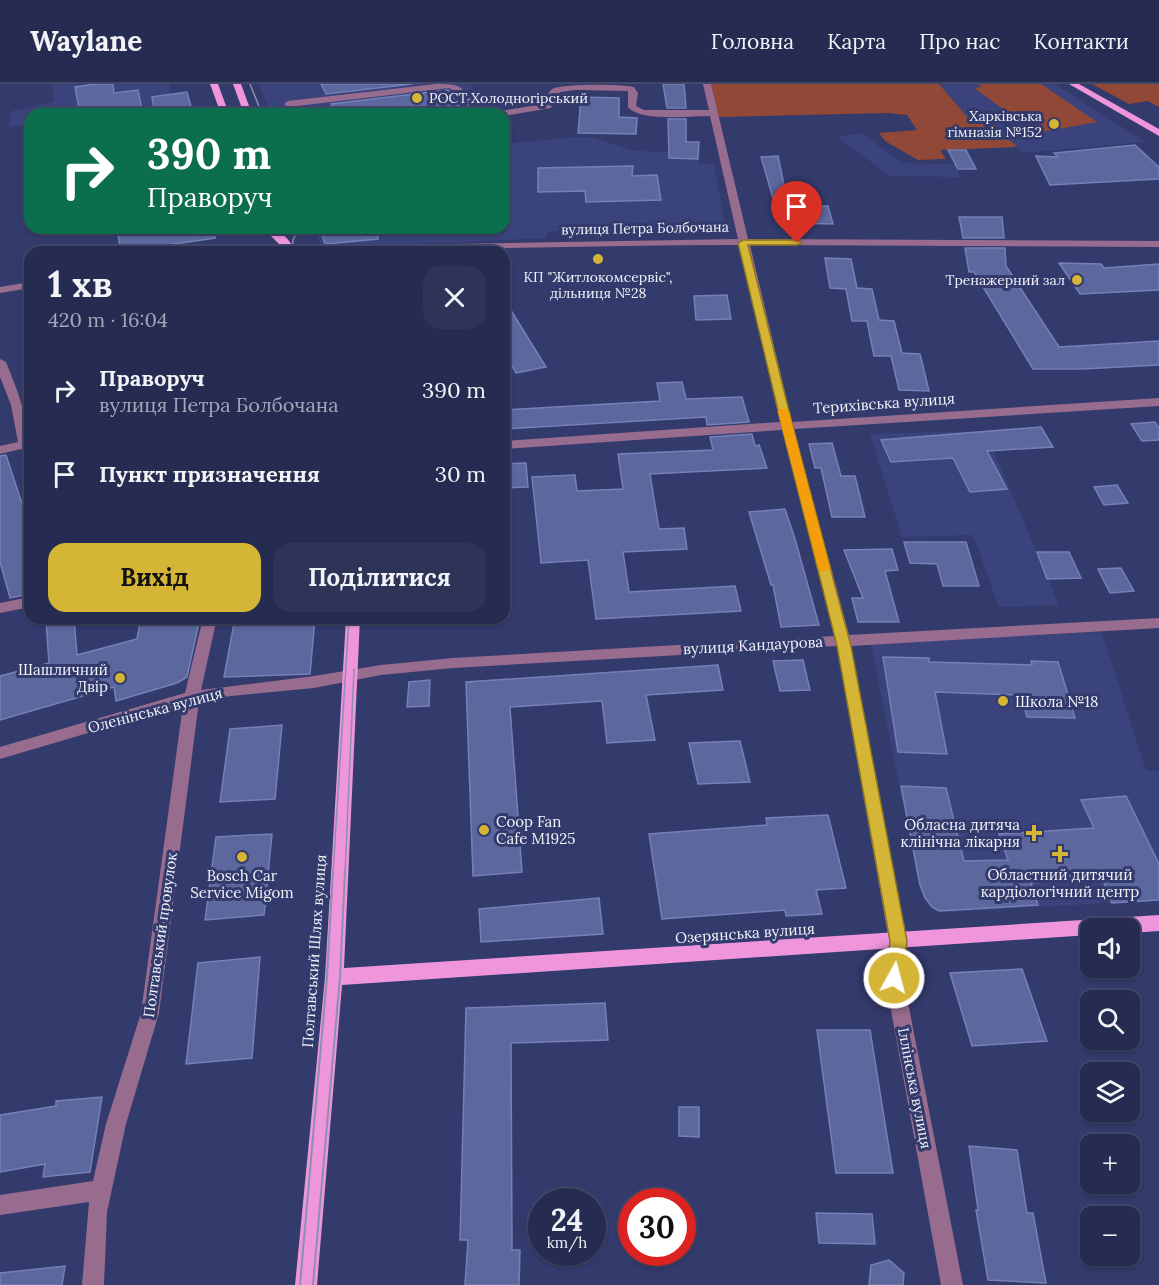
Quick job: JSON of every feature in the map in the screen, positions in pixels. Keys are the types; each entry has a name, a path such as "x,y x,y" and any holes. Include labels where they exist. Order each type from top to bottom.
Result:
{"main road":[{"path":"214,84 223,108"},
{"path":"237,84 246,108"},
{"path":"1073,84 1159,133"},
{"name":"Полтавський Шлях вулиця","path":"306,1285 334,977 353,624"},
{"name":"Озерянська вулиця","path":"334,977 1159,923"}],"street":[{"name":"Іллінська вулиця","path":"707,84 787,427 843,640 898,941 894,978 952,1285"},
{"path":"288,104 449,85 462,89 475,108"},
{"path":"510,112 548,106 553,93 557,90 617,88 631,89 634,93 632,107 636,111 714,114"},
{"name":"вулиця Петра Болбочана","path":"447,246 743,243 1159,244"},
{"path":"0,290 24,286"},
{"path":"0,362 17,405 24,436"},
{"name":"Терихівська вулиця","path":"510,445 1159,402"},
{"path":"0,450 24,449"},
{"path":"0,608 24,603"},
{"name":"вулиця Кандаурова","path":"349,676 381,670 453,663 1159,622"},
{"name":"Полтавський провулок","path":"93,1285 97,1212 116,1124 150,1013 192,697 209,624"},
{"name":"Оленінська вулиця","path":"0,753 192,697 349,676"},
{"path":"0,1205 103,1190"}],"shaded area":[{"path":"52,84 169,84 175,108 26,108 54,102"},
{"path":"259,84 470,84 484,108 268,108"},
{"path":"711,84 939,84 968,118 987,118 1017,147 940,150 946,159 918,160 885,141 879,133 917,130 907,115 887,113 720,117"},
{"name":"Харківська гімназія №152","path":"939,84 1054,84 1146,142 1022,153 987,118 968,118"},
{"path":"978,84 1041,84 1097,122 1036,133 974,88 982,87"},
{"path":"1092,84 1159,84 1159,107 1148,101 1129,104"},
{"path":"24,108 24,125 8,127 12,111"},
{"path":"861,133 903,163 955,164 960,177 890,176 837,137"},
{"path":"592,137 634,151 685,152 685,158 698,159 699,164 714,164 726,230 548,231 547,238 321,246 316,234 510,234 510,143"},
{"path":"985,431 1059,605 999,607 973,535 902,537 870,434"},
{"path":"1102,632 1146,771 1159,771 1159,900 950,912 939,911 932,907 919,885 871,644"}],"building":[{"path":"113,84 114,93 138,90 142,108 79,108 75,87"},
{"path":"321,84 412,84 326,94"},
{"path":"663,84 684,84 686,108 667,108"},
{"path":"448,90 461,108 333,108 331,104"},
{"path":"187,92 191,108 154,108 152,97"},
{"path":"581,97 619,98 619,117 637,118 636,134 578,133"},
{"path":"668,119 686,119 686,142 699,142 698,159 669,158"},
{"path":"1135,145 1159,167 1159,179 1050,185 1036,156 1058,157 1054,153"},
{"path":"948,150 966,150 976,169 958,169"},
{"path":"778,156 789,209 777,212 761,157"},
{"path":"633,166 632,176 657,175 661,200 586,202 585,191 538,192 538,168"},
{"path":"788,206 828,206 833,224 792,223"},
{"path":"959,217 1002,217 1004,238 963,238"},
{"path":"215,234 215,238 161,246 120,246 118,235"},
{"path":"322,234 378,234 378,239 325,244"},
{"path":"965,248 1005,248 1006,266 1059,347 1159,341 1159,365 1033,369 974,272 969,272"},
{"path":"825,258 851,259 857,288 872,289 879,320 894,321 902,353 920,354 929,391 899,390 891,356 874,356 867,321 852,321 846,289 830,288"},
{"path":"1059,263 1101,264 1104,268 1159,264 1159,290 1080,294"},
{"path":"727,295 731,319 696,320 694,296"},
{"path":"510,309 546,367 516,373 510,362"},
{"path":"682,382 686,399 742,397 749,422 707,425 706,417 510,429 510,410 660,401 657,383"},
{"path":"1155,422 1159,428 1159,440 1142,441 1131,424"},
{"path":"1041,427 1053,447 987,451 1007,489 970,492 953,458 891,462 881,440"},
{"path":"752,434 755,446 759,445 767,468 650,474 659,529 684,528 687,549 623,552 629,592 735,586 741,611 596,619 588,560 541,563 532,477 575,475 577,491 623,489 618,454 713,450 710,437"},
{"path":"832,443 841,476 855,476 865,517 832,517 821,468 815,468 809,444"},
{"path":"6,455 24,510 24,595 10,598 0,562 0,456"},
{"path":"526,463 528,487 510,488 510,464"},
{"path":"1117,485 1128,503 1104,505 1094,487"},
{"path":"785,509 819,625 781,627 773,585 771,585 749,512"},
{"path":"904,542 966,542 979,586 943,586 937,564 910,563"},
{"path":"892,549 898,570 885,571 899,622 858,622 852,598 863,598 844,550"},
{"path":"1037,552 1069,552 1081,578 1047,579"},
{"path":"1121,568 1134,591 1110,593 1098,569"},
{"path":"46,624 74,624 77,655 137,639 140,624 199,624 187,677 177,683 116,701 114,687 0,720 0,676 49,663"},
{"path":"234,624 314,624 310,674 224,677"},
{"path":"883,657 929,658 929,662 1032,665 1031,661 1058,662 1075,718 1027,717 1021,695 935,692 947,754 898,752"},
{"path":"803,660 810,690 780,691 773,661"},
{"path":"718,665 723,690 646,695 655,740 607,743 602,701 510,707 522,872 473,876 466,682"},
{"path":"430,680 429,706 407,707 409,682"},
{"path":"282,725 275,799 220,802 230,729"},
{"path":"740,741 750,782 698,784 689,743"},
{"path":"901,786 946,788 964,861 1008,860 999,834 1094,828 1081,800 1126,796 1159,864 1159,900 1112,903 1102,878 1031,883 1038,905 939,911 932,907 925,898 920,885"},
{"path":"828,815 846,888 816,890 822,914 786,916 785,910 662,919 649,834 767,825 766,818"},
{"name":"Bosch Car Service Migom","path":"272,834 264,915 205,920 216,837"},
{"path":"599,898 603,934 481,942 479,909"},
{"path":"260,957 252,1058 186,1064 198,963"},
{"path":"1022,969 1047,1041 972,1046 950,973"},
{"path":"605,1003 608,1040 511,1043 512,1250 520,1250 519,1285 465,1285 468,1240 460,1240 466,1008"},
{"path":"817,1030 870,1030 893,1173 836,1173"},
{"path":"102,1097 90,1172 43,1177 45,1164 0,1172 0,1115 56,1106 56,1101"},
{"path":"679,1107 699,1107 699,1137 679,1136"},
{"path":"969,1146 1017,1150 1027,1213 1033,1213 1046,1283 988,1280 976,1210 978,1210"},
{"path":"816,1213 872,1214 875,1244 819,1243"},
{"path":"889,1260 904,1273 903,1285 869,1285 871,1265"},
{"path":"65,1266 62,1285 0,1285 0,1273"}],"tram line":[{"path":"250,84 260,108"},
{"path":"292,246 296,234"},
{"path":"333,873 349,624"},
{"path":"345,873 354,669"},
{"path":"300,1285 327,977 333,871"},
{"path":"313,1285 340,977 345,871"}],"slow traffic":[{"path":"783,412 824,568"}],"place":[{"name":"РОСТ Холодногірський","path":"417,98"},
{"name":"Харківська гімназія №152","path":"1054,124"},
{"name":"КП \"Житлокомсервіс\", дільниця №28","path":"598,259"},
{"name":"Тренажерний зал","path":"1077,280"},
{"name":"Шашличний Двір","path":"120,678"},
{"name":"Школа №18","path":"1003,701"},
{"name":"Coop Fan Cafe M1925","path":"484,830"},
{"name":"Обласна дитяча клінічна лікарня","path":"1034,833"},
{"name":"Областний дитячий кардіологічний центр","path":"1060,854"},
{"name":"Bosch Car Service Migom","path":"242,857"}],"route":[{"path":"797,243 743,243 787,427 844,646 898,941 894,978"}]}
